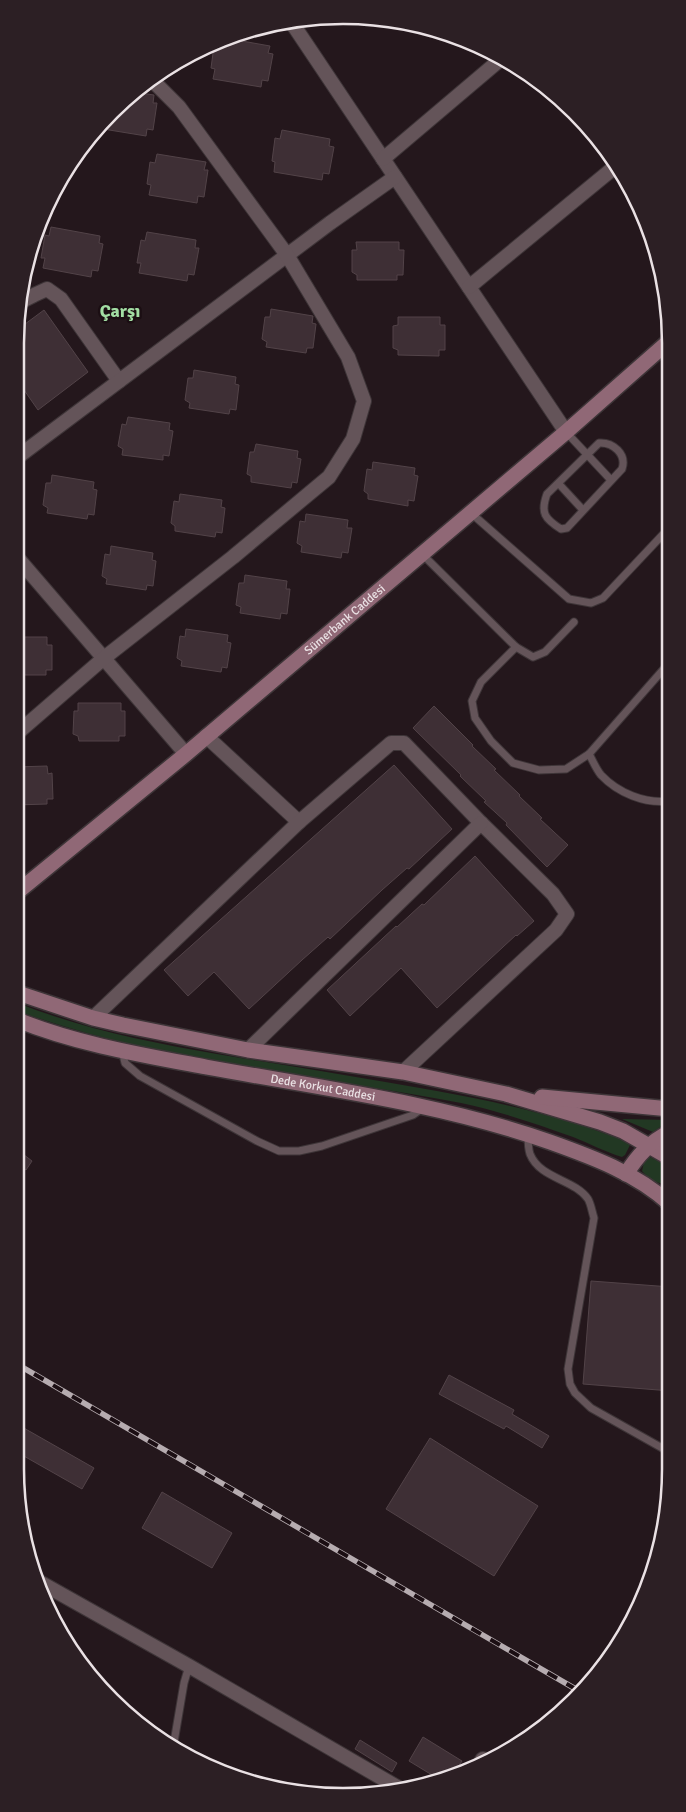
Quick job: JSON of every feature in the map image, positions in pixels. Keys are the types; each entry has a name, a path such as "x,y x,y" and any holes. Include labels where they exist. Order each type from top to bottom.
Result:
{"main road":[{"name":"Sümerbank Caddesi","path":"24,887 186,754 566,432 662,347"},
{"name":"Dede Korkut Caddesi","path":"24,995 93,1018 248,1050 404,1072 506,1094 600,1122 623,1131 662,1153"},
{"name":"Dede Korkut Caddesi","path":"24,1022 122,1051 424,1107 528,1134 602,1161 662,1196"},
{"name":"Dede Korkut Caddesi","path":"506,1094 662,1108"},
{"path":"626,1174 636,1157 649,1145 662,1137"}],"street":[{"path":"295,27 566,432"},
{"path":"383,159 496,63"},
{"path":"24,727 104,658 233,557 330,477 353,439 364,402 348,357 287,256 179,107 157,85"},
{"path":"469,287 611,170"},
{"path":"24,452 395,177"},
{"path":"27,298 47,289 61,299 120,381"},
{"path":"24,565 186,754"},
{"path":"206,736 299,822"},
{"path":"93,1018 299,822 391,743 404,743 553,894 567,914 556,930 404,1072"},
{"path":"248,1050 481,823"},
{"path":"46,1586 393,1784"}],"lane":[{"path":"566,432 610,480"},
{"path":"606,442 623,456 622,469 567,528 561,529 553,524 544,514 542,505 546,494 559,484 586,454 599,443 606,442"},
{"path":"559,484 583,510"},
{"path":"470,512 569,599 591,603 603,598 662,535"},
{"path":"421,554 516,647 533,657 545,652 574,622"},
{"path":"516,647 481,682 472,701 475,718 491,742 513,763 539,770 566,769 589,754 662,672"},
{"path":"589,754 601,775 626,794 656,803 662,803"},
{"path":"122,1051 125,1063 140,1076 257,1141 279,1151 299,1151 322,1146 413,1115 424,1107"},
{"path":"528,1134 530,1154 538,1166 548,1174 575,1188 588,1200 594,1218 568,1370 570,1384 575,1393 591,1408 662,1448"},
{"path":"174,1739 184,1683 189,1666"}],"green space":[{"path":"24,1005 89,1027 139,1039 437,1091 510,1106 581,1125 627,1142 630,1145 622,1157 546,1127 475,1106 237,1066 125,1043 24,1013"},
{"path":"622,1119 662,1120 662,1126 653,1132"},
{"path":"650,1157 662,1163 662,1184 648,1177 642,1171 644,1162"}],"building":[{"path":"241,41 270,46 268,53 273,54 268,81 262,80 261,87 213,79 215,69 211,68 213,52"},
{"path":"145,94 154,95 153,103 157,103 153,130 147,129 146,136 106,129 117,117"},
{"path":"282,130 330,139 329,146 334,147 329,174 323,173 322,180 274,172 275,162 272,161 275,138 280,139"},
{"path":"157,154 206,162 204,170 208,170 204,197 198,196 197,203 149,195 151,185 147,184 150,162 155,163"},
{"path":"51,227 100,236 99,243 103,244 98,271 92,270 91,277 43,268 45,258 41,258 45,235 49,236"},
{"path":"147,232 196,240 195,248 199,248 194,275 188,274 187,281 139,273 141,263 137,263 141,240 145,241"},
{"path":"356,242 399,242 399,250 404,250 403,275 397,275 397,280 357,280 357,275 352,272 352,250 357,250"},
{"path":"271,309 313,316 312,323 316,324 313,348 307,348 306,353 266,347 267,342 262,339 265,317 270,317"},
{"path":"44,310 88,372 38,410 24,390 24,325"},
{"path":"398,317 440,317 440,325 445,325 445,350 439,350 439,356 398,355 398,350 393,348 393,326 398,325"},
{"path":"194,370 236,377 235,384 239,385 236,410 230,409 229,414 189,408 190,403 185,400 188,378 193,378"},
{"path":"128,417 170,423 169,430 173,431 169,456 163,455 163,460 122,455 123,449 118,446 122,424 126,425"},
{"path":"256,444 298,451 297,458 301,459 297,483 292,482 291,488 251,482 251,476 247,474 250,452 254,452"},
{"path":"373,462 415,468 414,475 418,476 414,501 408,500 408,506 368,499 368,494 364,491 367,469 372,470"},
{"path":"52,475 94,482 93,489 97,490 94,515 88,514 87,519 47,513 48,508 43,505 46,483 51,483"},
{"path":"180,494 222,500 221,507 225,508 222,533 216,532 215,537 175,531 175,526 171,523 174,501 179,502"},
{"path":"306,514 348,520 347,528 352,528 348,553 342,552 341,558 301,552 302,546 297,543 300,521 305,522"},
{"path":"111,546 153,553 152,560 156,561 153,586 147,585 146,590 106,584 107,579 102,576 105,554 110,555"},
{"path":"245,575 287,581 286,589 290,589 287,614 281,613 280,619 240,613 241,607 236,605 239,583 244,583"},
{"path":"186,629 228,635 227,642 231,643 227,668 222,667 221,672 181,666 182,661 177,658 180,636 185,637"},
{"path":"24,637 47,637 47,645 52,645 52,670 46,670 46,675 24,675"},
{"path":"78,703 121,703 121,711 125,711 125,736 119,736 119,741 79,741 78,736 73,734 74,711 78,711"},
{"path":"434,706 542,818 540,819 568,845 547,867 506,825 507,823 484,802 486,801 461,775 413,728"},
{"path":"394,765 452,829 409,869 407,868 382,890 330,939 328,937 302,960 249,1009 214,972 188,996 164,970"},
{"path":"47,766 48,774 52,773 53,799 47,799 47,804 24,805 24,767"},
{"path":"475,856 534,921 516,935 437,1008 401,968 350,1016 327,990 396,926 422,904 424,905"},
{"path":"24,1155 32,1161 26,1170 24,1169"},
{"path":"591,1281 662,1286 662,1390 583,1384"},
{"path":"449,1375 514,1410 512,1414 549,1436 542,1448 506,1426 504,1429 439,1394"},
{"path":"24,1428 94,1468 82,1489 24,1456"},
{"path":"430,1438 538,1506 494,1576 386,1509"},
{"path":"162,1492 232,1533 212,1568 142,1528"},
{"path":"423,1737 462,1761 458,1766 432,1775 409,1761"},
{"path":"360,1740 397,1763 392,1772 355,1749"}],"railway":[{"path":"24,1368 575,1688"}],"district":[{"name":"Çarşı","path":"120,311"}]}
